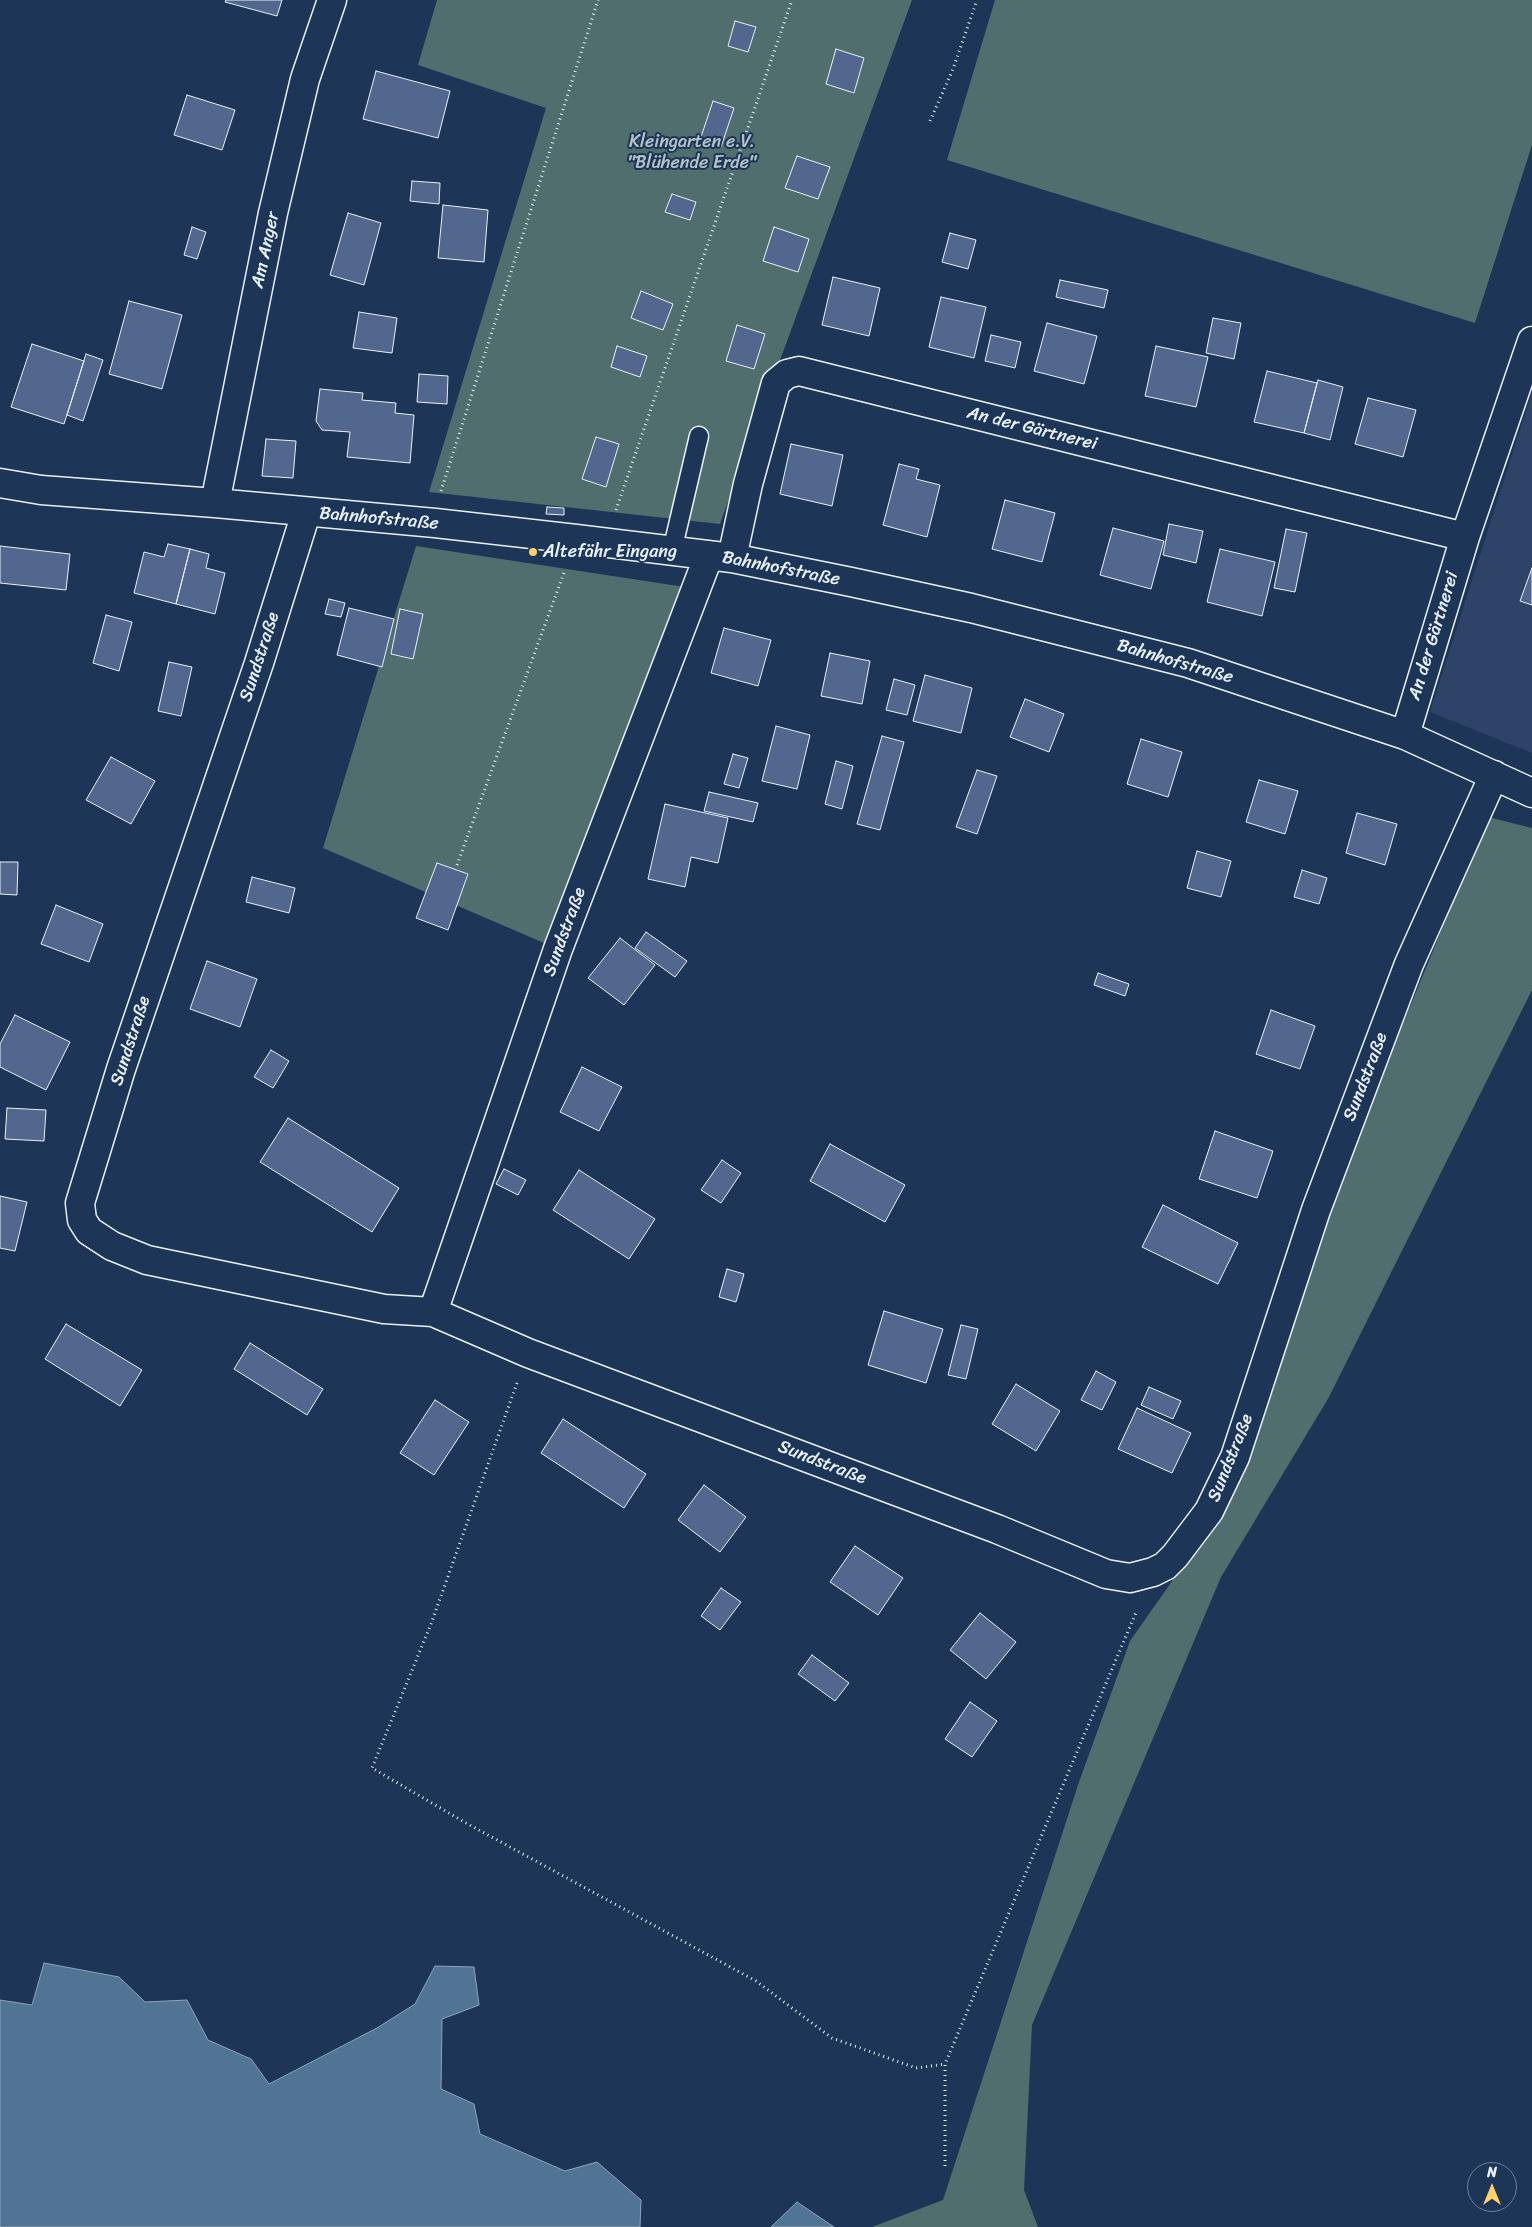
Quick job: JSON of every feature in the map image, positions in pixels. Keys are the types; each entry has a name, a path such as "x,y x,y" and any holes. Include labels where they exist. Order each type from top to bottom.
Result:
{"street":[{"name":"Am Anger","path":"215,503 277,196 305,79 332,0"},
{"name":"An der Gärtnerei","path":"1405,735 1466,537 1532,341"},
{"name":"An der Gärtnerei","path":"720,557 748,484 776,383 787,374 799,371 1466,537"},
{"name":"Bahnhofstraße","path":"0,483 41,490 215,503 435,524 720,557 971,608 1188,663 1405,735 1532,793"},
{"name":"Sundstraße","path":"306,513 259,663 121,1069 80,1203 82,1220 90,1232 112,1246 147,1260 384,1309 433,1312 528,1353 998,1529 1106,1574 1130,1578 1153,1572 1165,1566 1209,1512 1235,1457 1316,1210 1409,964 1494,775"},
{"name":"Sundstraße","path":"433,1312 558,949 720,557"}],"lane":[{"path":"672,551 699,436"}],"path":[{"path":"435,524 440,493 598,0"},
{"path":"608,544 617,507 792,0"},
{"path":"930,121 953,69 977,0"},
{"path":"457,866 576,539"},
{"path":"528,1353 431,1624 372,1768 466,1823 756,1981 832,2038 916,2068 945,2064"},
{"path":"945,2166 945,2064 1153,1572"}],"shaded area":[{"path":"1532,392 1532,753 1430,712"},
{"path":"44,1963 119,1977 145,2002 187,2000 208,2040 251,2059 269,2084 377,2028 415,2004 435,1966 474,1967 479,2005 442,2019 441,2089 474,2104 480,2134 565,2171 597,2162 641,2200 640,2227 0,2227 0,2000 32,2005"},
{"path":"797,2202 834,2227 771,2227"}],"green space":[{"name":"Kleingarten e.V. \"Blühende Erde\"","path":"437,0 912,0 720,524 429,492 546,108 418,65"},
{"path":"995,0 1532,0 1532,145 1475,323 947,160"},
{"path":"416,546 685,587 558,949 323,848"},
{"path":"1488,817 1532,828 1532,990 1329,1397 1221,1577 1032,2025 1024,2190 1038,2227 872,2227 943,2200 1079,1782 1130,1641 1203,1537 1262,1421 1342,1172"}],"building":[{"path":"226,0 282,0 277,16 225,2"},
{"path":"735,21 756,27 748,52 728,46"},
{"path":"836,49 864,58 854,93 826,84"},
{"path":"376,71 450,91 438,138 363,119"},
{"path":"187,95 235,110 222,150 174,135"},
{"path":"713,101 734,108 721,147 700,140"},
{"path":"797,156 830,167 818,199 785,188"},
{"path":"412,181 440,183 439,204 410,201"},
{"path":"672,194 696,202 690,220 665,212"},
{"path":"443,205 488,210 484,262 438,258"},
{"path":"348,213 381,223 364,285 330,275"},
{"path":"192,227 206,232 197,259 184,255"},
{"path":"774,227 809,239 798,272 763,261"},
{"path":"950,233 976,240 968,269 942,262"},
{"path":"833,277 880,288 869,336 822,325"},
{"path":"1060,280 1108,290 1104,308 1056,297"},
{"path":"641,291 673,304 663,330 631,318"},
{"path":"941,297 986,307 974,358 929,347"},
{"path":"129,301 182,315 162,389 109,374"},
{"path":"359,312 397,318 392,353 353,348"},
{"path":"1213,318 1241,323 1234,359 1206,353"},
{"path":"1047,323 1097,336 1084,384 1034,371"},
{"path":"737,325 765,334 754,369 726,361"},
{"path":"991,335 1021,342 1015,368 985,361"},
{"path":"32,344 84,361 64,424 11,407"},
{"path":"617,346 647,356 640,377 611,367"},
{"path":"1156,346 1208,357 1196,407 1145,396"},
{"path":"86,354 103,360 83,421 67,415"},
{"path":"1267,371 1317,383 1304,433 1254,422"},
{"path":"419,374 448,376 447,404 417,402"},
{"path":"1318,380 1343,387 1330,440 1304,433"},
{"path":"320,389 363,393 362,400 396,403 395,413 414,415 410,463 347,457 350,432 322,430 316,421"},
{"path":"1368,398 1416,410 1403,457 1355,444"},
{"path":"596,437 619,444 606,487 582,479"},
{"path":"266,439 296,441 293,478 262,476"},
{"path":"791,444 843,455 832,506 780,494"},
{"path":"899,464 919,469 916,479 940,485 927,537 883,525"},
{"path":"1005,500 1055,513 1042,562 992,549"},
{"path":"547,507 564,508 564,515 546,514"},
{"path":"1169,524 1203,531 1196,563 1163,555"},
{"path":"1113,528 1164,541 1151,589 1100,575"},
{"path":"1286,529 1307,533 1295,592 1274,588"},
{"path":"168,544 190,549 176,604 134,593 144,552 164,557"},
{"path":"0,546 70,554 66,590 0,583"},
{"path":"190,549 209,554 206,568 225,573 215,614 176,604"},
{"path":"1220,549 1275,562 1262,616 1207,602"},
{"path":"1532,568 1532,605 1520,601"},
{"path":"329,599 345,603 341,617 325,614"},
{"path":"349,608 394,619 382,667 337,655"},
{"path":"400,609 423,614 413,659 391,654"},
{"path":"106,615 132,622 119,671 93,663"},
{"path":"724,628 771,640 758,686 711,673"},
{"path":"830,653 870,661 862,704 821,696"},
{"path":"169,662 192,667 181,716 158,711"},
{"path":"925,675 972,688 961,733 913,721"},
{"path":"894,679 915,685 907,715 886,710"},
{"path":"1025,699 1064,714 1049,752 1010,737"},
{"path":"776,726 810,735 797,789 762,781"},
{"path":"882,736 904,742 880,830 857,824"},
{"path":"1141,739 1182,752 1168,797 1127,784"},
{"path":"733,754 748,758 739,788 724,784"},
{"path":"111,757 155,781 131,824 86,800"},
{"path":"836,761 853,766 842,809 825,804"},
{"path":"977,770 997,776 977,834 956,827"},
{"path":"1259,780 1298,791 1285,834 1246,822"},
{"path":"709,792 758,803 753,822 704,811"},
{"path":"665,804 728,818 718,863 691,857 685,887 648,879"},
{"path":"1357,813 1397,824 1385,865 1346,853"},
{"path":"1197,851 1231,861 1221,897 1187,888"},
{"path":"0,862 18,862 17,895 0,894"},
{"path":"437,863 468,874 448,930 416,918"},
{"path":"1302,870 1327,878 1319,904 1294,897"},
{"path":"252,877 295,888 289,913 246,902"},
{"path":"56,905 103,924 89,962 41,944"},
{"path":"646,932 687,961 675,977 635,948"},
{"path":"620,938 655,965 624,1005 588,978"},
{"path":"207,961 257,979 240,1027 190,1009"},
{"path":"1098,973 1129,984 1125,996 1094,985"},
{"path":"1271,1010 1315,1026 1300,1069 1256,1054"},
{"path":"15,1015 70,1042 46,1090 0,1067 0,1044"},
{"path":"271,1050 289,1061 273,1088 254,1077"},
{"path":"582,1067 622,1087 599,1131 560,1112"},
{"path":"7,1108 46,1110 44,1141 5,1139"},
{"path":"288,1118 399,1188 372,1232 260,1162"},
{"path":"1215,1131 1273,1151 1257,1198 1199,1179"},
{"path":"830,1144 905,1185 885,1222 810,1181"},
{"path":"722,1160 741,1173 721,1203 701,1190"},
{"path":"504,1169 526,1180 518,1195 496,1184"},
{"path":"579,1170 655,1219 629,1259 553,1210"},
{"path":"0,1196 27,1202 15,1251 0,1248"},
{"path":"1163,1205 1238,1243 1218,1284 1142,1247"},
{"path":"727,1269 744,1274 736,1302 719,1297"},
{"path":"884,1311 943,1329 926,1383 868,1365"},
{"path":"66,1324 142,1370 120,1406 45,1359"},
{"path":"961,1325 978,1329 966,1379 948,1375"},
{"path":"250,1343 323,1389 307,1415 234,1369"},
{"path":"1096,1371 1116,1382 1102,1410 1081,1400"},
{"path":"1016,1384 1060,1411 1036,1451 992,1424"},
{"path":"1149,1387 1181,1401 1173,1419 1141,1405"},
{"path":"435,1400 469,1422 434,1475 400,1453"},
{"path":"1137,1408 1191,1433 1172,1473 1118,1449"},
{"path":"563,1419 646,1474 624,1508 541,1453"},
{"path":"704,1485 746,1517 720,1552 678,1520"},
{"path":"855,1546 903,1578 878,1615 830,1582"},
{"path":"721,1588 741,1602 720,1630 701,1616"},
{"path":"980,1613 1016,1642 986,1679 950,1650"},
{"path":"812,1655 849,1683 835,1701 798,1674"},
{"path":"970,1702 997,1721 972,1757 945,1739"}],"place":[{"name":"Altefähr Eingang","path":"533,552"}]}
